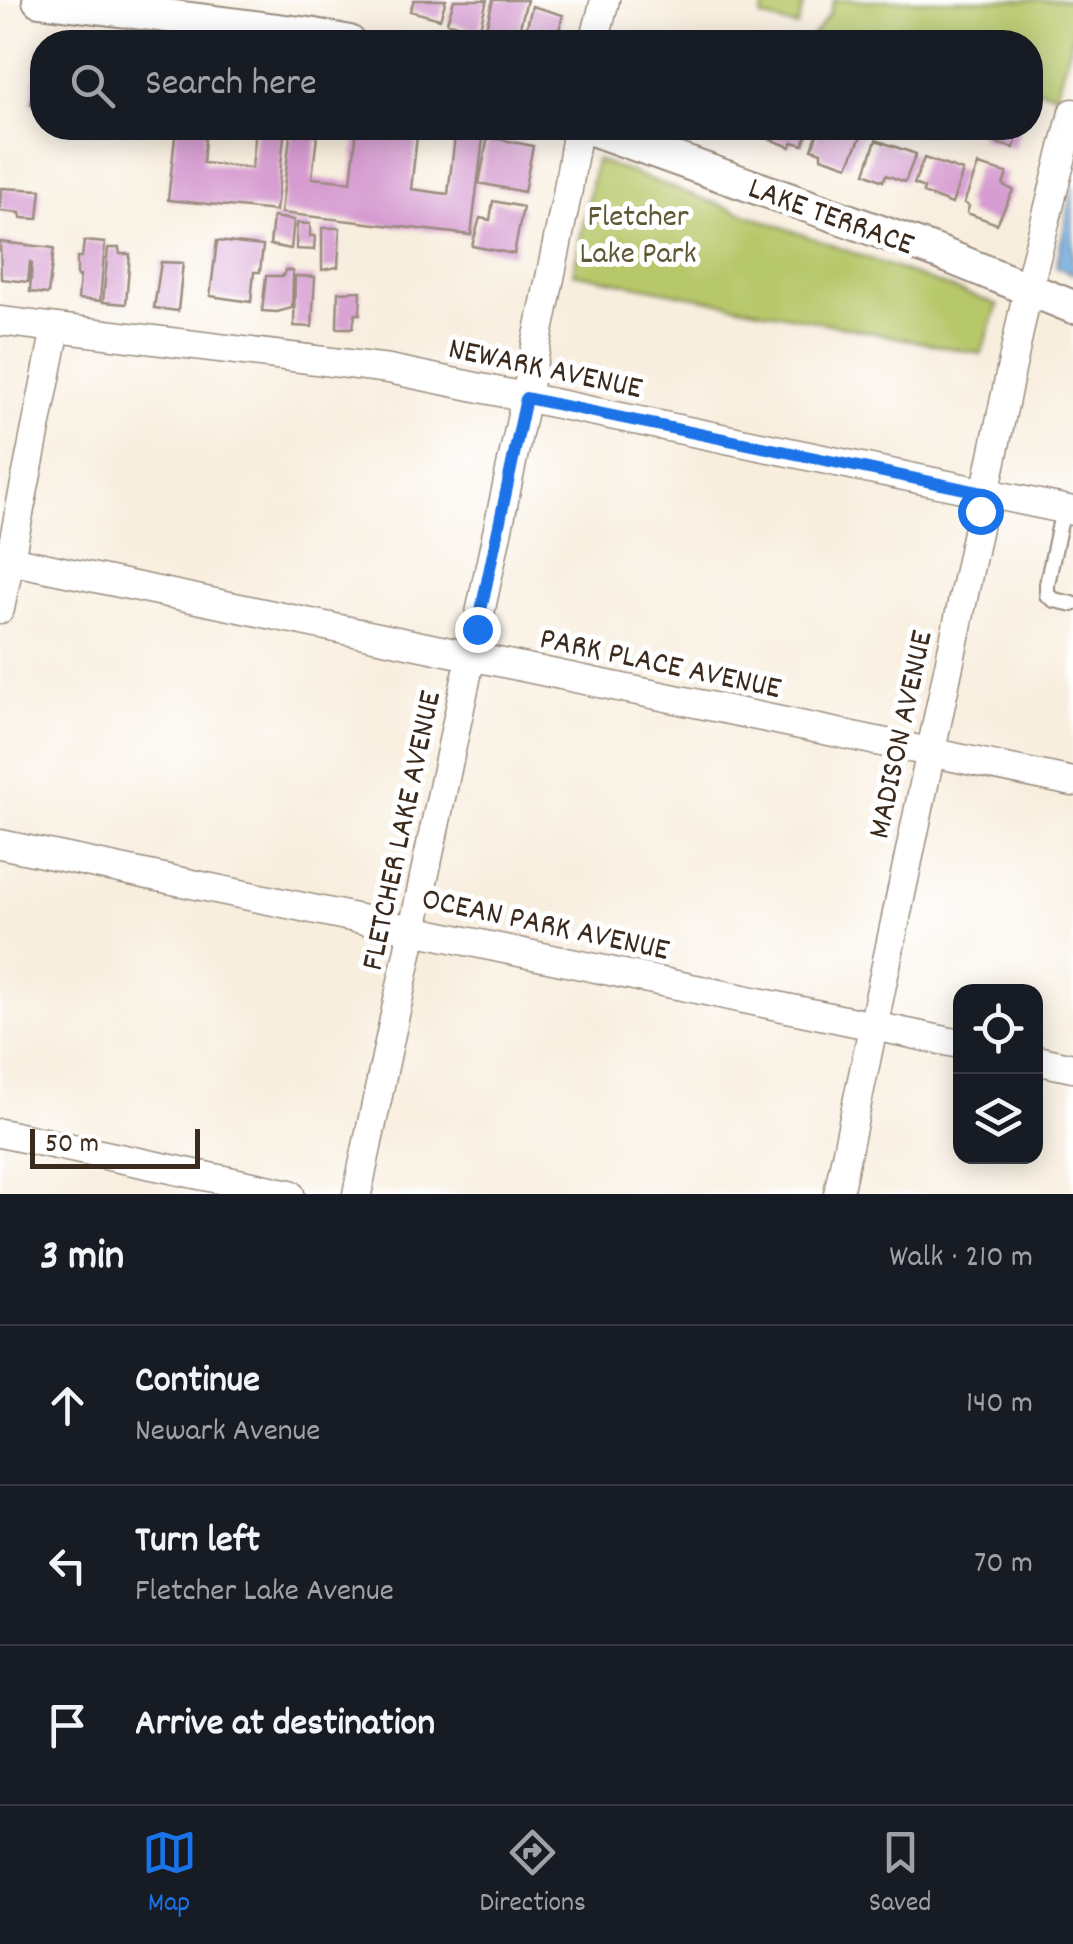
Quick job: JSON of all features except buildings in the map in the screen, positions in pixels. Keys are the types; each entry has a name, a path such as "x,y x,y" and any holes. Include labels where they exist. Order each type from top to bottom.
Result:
{"street":[{"path":"39,0 278,30"},
{"path":"597,30 605,0"},
{"name":"MADISON AVENUE","path":"838,1194 1028,289 1069,144 1073,113"},
{"name":"FLETCHER LAKE AVENUE","path":"357,1194 526,398 576,140"},
{"name":"LAKE TERRACE","path":"623,140 937,252 1073,307"},
{"name":"NEWARK AVENUE","path":"0,321 389,369 1068,510"},
{"path":"0,609 5,559 56,328"},
{"name":"PARK PLACE AVENUE","path":"5,559 1073,782"},
{"name":"OCEAN PARK AVENUE","path":"0,844 953,1043"},
{"path":"1043,1062 1073,1068"},
{"path":"0,1133 290,1194"}],"lane":[{"path":"1068,510 1047,584 1048,594 1054,600 1073,604"}],"green space":[{"path":"766,0 805,0 797,27 761,17"},
{"path":"834,0 1073,0 1073,36 1056,94 1043,90 1043,30 817,30"},
{"name":"Fletcher Lake Park","path":"596,160 998,305 981,354 573,273"}],"water":[{"path":"1073,185 1073,274 1056,267"}],"route":[{"path":"477,629 526,398 984,493 980,511"}]}
